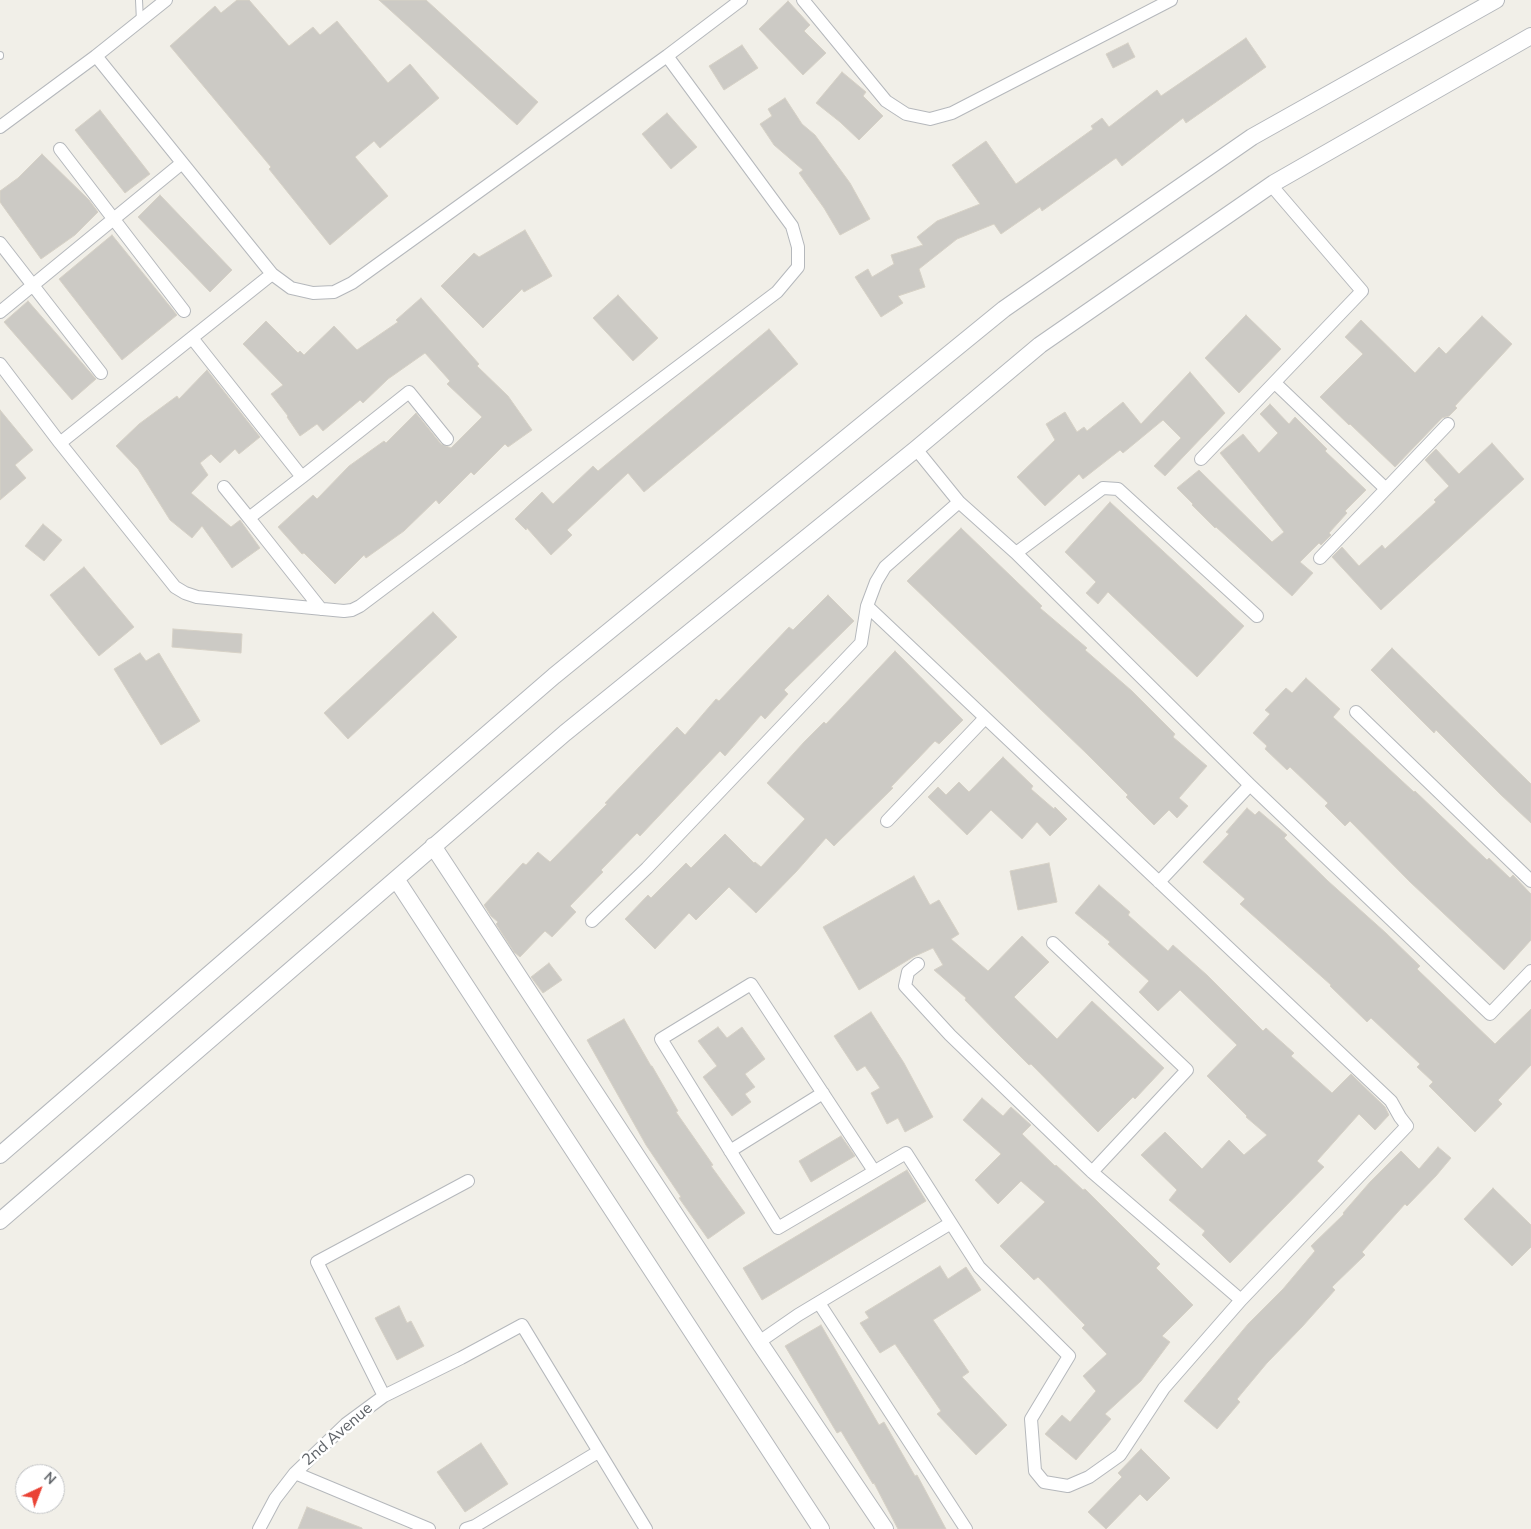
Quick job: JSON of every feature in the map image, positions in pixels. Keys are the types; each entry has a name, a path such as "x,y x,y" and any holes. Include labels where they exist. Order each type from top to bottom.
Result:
{"street":[{"path":"0,127 96,56 166,0"},
{"path":"96,56 272,274 291,288 313,293 334,292 352,283 667,56 741,0"},
{"path":"803,0 886,101 906,114 930,119 952,113 1171,0"},
{"path":"0,1155 554,676 1004,309 1252,137 1496,0"},
{"path":"0,1222 565,733 916,450 1040,345 1271,185 1531,36"},
{"path":"0,364 60,443 175,587 185,594 321,609 352,610 360,606 777,292 798,267 798,247 792,226 667,56"},
{"path":"60,149 184,311"},
{"path":"0,312 182,163"},
{"path":"1201,459 1362,291 1271,185"},
{"path":"0,243 100,373"},
{"path":"60,443 272,274"},
{"path":"192,338 302,477"},
{"path":"1275,383 1386,489"},
{"path":"249,518 409,392 447,439"},
{"path":"1320,558 1448,424"},
{"path":"916,450 959,502 1016,553 1250,785 1490,1014 1531,971"},
{"path":"224,487 321,609"},
{"path":"1016,553 1103,488 1118,489 1256,616"},
{"path":"592,921 647,868 861,642 867,606 876,582 885,568 959,502"},
{"path":"867,606 1391,1101 1407,1126 1241,1300 1164,1388 1120,1454 1089,1477 1068,1486 1044,1482 1036,1471 1031,1419 1070,1356 979,1267 906,1153 874,1172 778,1228 661,1039 751,984 874,1172"},
{"path":"1356,712 1531,882"},
{"path":"887,821 985,718"},
{"path":"1159,882 1250,785"},
{"path":"433,846 759,1342 885,1529"},
{"path":"396,879 821,1529"},
{"path":"1052,943 1186,1070 1092,1172"},
{"path":"918,964 908,972 905,986 950,1035 1092,1172 1241,1300"},
{"path":"730,1151 823,1093"},
{"path":"384,1396 316,1262 468,1181"},
{"path":"759,1342 798,1315 951,1223"},
{"path":"819,1303 966,1529"},
{"name":"2nd Avenue","path":"259,1529 275,1499 295,1473 346,1424 384,1396 522,1325 598,1452"},
{"path":"466,1529 475,1526 598,1452 646,1529"},
{"path":"295,1473 429,1529"}],"lane":[{"path":"139,0 140,21"}],"building":[{"path":"237,0 249,0 289,46 313,27 320,35 337,21 388,83 410,64 439,98 380,148 374,141 355,157 388,196 330,245 269,169 271,167 170,46 215,6 221,13"},
{"path":"379,0 426,0 538,102 517,125"},
{"path":"788,1 810,25 804,31 826,53 803,75 759,29"},
{"path":"1246,38 1266,67 1186,123 1183,118 1122,166 1116,158 1042,211 1040,207 1001,234 994,224 957,239 919,269 925,287 898,296 903,303 881,317 855,277 868,269 872,277 894,264 891,255 923,245 917,237 937,221 980,204 952,165 986,141 1016,184 1093,129 1091,126 1102,118 1109,127 1157,90 1161,96"},
{"path":"1128,43 1135,57 1113,68 1106,54"},
{"path":"742,45 758,68 724,90 709,66"},
{"path":"842,72 866,92 863,96 883,116 859,140 816,103"},
{"path":"785,98 802,124 815,135 850,183 870,219 840,235 824,208 799,173 803,170 774,145 760,124 772,116 768,109"},
{"path":"100,110 150,174 125,193 75,130"},
{"path":"667,113 697,147 671,169 642,134"},
{"path":"42,154 89,200 98,212 75,235 41,259 0,202 0,191 18,178"},
{"path":"160,195 232,270 210,292 138,217"},
{"path":"525,230 552,276 524,292 522,289 483,328 441,286 474,253 479,257"},
{"path":"112,235 177,315 122,360 59,279"},
{"path":"618,295 658,338 633,361 593,318"},
{"path":"421,298 479,364 477,366 508,396 532,430 508,447 505,444 474,475 471,472 439,504 436,500 404,531 366,558 364,555 335,584 304,553 302,554 278,527 313,495 317,499 349,466 384,441 386,443 416,413 441,444 451,448 482,417 447,384 450,381 425,353 388,379 363,403 360,400 323,431 317,424 300,436 271,394 283,385 243,344 266,321 298,353 300,351 304,355 334,326 357,350 398,322 396,320"},
{"path":"28,301 96,379 72,400 4,322"},
{"path":"1246,315 1281,349 1239,393 1205,358"},
{"path":"1482,316 1512,344 1455,406 1457,408 1449,416 1442,418 1395,467 1320,397 1363,354 1345,337 1361,320 1415,373 1439,347 1446,354"},
{"path":"769,329 798,364 644,492 628,473 567,530 572,535 551,555 527,528 526,530 515,519 542,492 553,504 593,466 598,471"},
{"path":"207,370 260,437 239,454 235,449 220,463 211,454 200,463 208,475 191,493 231,527 240,520 260,548 232,568 202,526 192,538 170,520 138,469 116,446 139,424 177,396 179,399"},
{"path":"1190,372 1225,413 1165,476 1154,466 1181,438 1163,420 1123,453 1120,450 1083,479 1079,474 1045,506 1017,477 1055,440 1046,424 1065,412 1077,432 1084,427 1087,431 1123,402 1141,424"},
{"path":"1270,404 1289,424 1295,417 1327,449 1325,451 1366,490 1345,511 1347,513 1329,533 1331,535 1321,545 1319,543 1300,562 1313,573 1292,596 1215,528 1177,488 1199,470 1272,542 1284,532 1220,453 1243,434 1259,453 1278,433 1260,414"},
{"path":"0,410 33,450 15,465 26,478 0,500"},
{"path":"1492,443 1524,479 1381,610 1332,557 1342,547 1359,566 1382,545 1385,549 1436,502 1434,500 1449,486 1425,460 1436,449 1459,474"},
{"path":"1110,502 1244,626 1197,677 1108,592 1098,604 1086,593 1096,582 1065,552"},
{"path":"43,524 62,540 44,561 25,546"},
{"path":"961,528 1042,606 1040,608 1087,648 1085,650 1132,691 1175,734 1173,737 1207,766 1179,798 1188,806 1177,818 1169,810 1154,825 1126,797 1128,795 1087,754 907,581"},
{"path":"84,567 134,627 99,656 50,595"},
{"path":"828,595 854,621 784,690 788,694 765,719 761,715 725,756 720,751 640,836 637,833 601,870 603,872 570,906 576,912 552,937 545,931 520,957 514,952 496,924 498,922 491,916 484,905 523,863 526,865 538,852 550,862 607,804 605,803 677,727 685,735 716,699 719,701 789,627 793,630"},
{"path":"433,612 457,637 348,739 324,713"},
{"path":"173,629 242,634 241,653 172,647"},
{"path":"1392,648 1531,784 1531,823 1436,730 1434,733 1371,670"},
{"path":"895,651 963,720 939,744 935,741 891,787 893,788 834,846 826,838 756,913 729,887 696,920 689,913 655,949 625,919 648,895 651,898 686,863 691,868 725,834 754,863 761,867 805,819 767,783 804,742 824,722 826,724"},
{"path":"140,653 146,661 159,653 200,721 161,745 114,669"},
{"path":"1306,678 1340,709 1333,717 1415,791 1487,860 1489,858 1510,878 1513,875 1531,894 1531,940 1504,970 1410,882 1350,821 1345,826 1325,806 1328,803 1290,767 1287,770 1265,749 1267,746 1253,733 1270,714 1265,710 1286,688 1292,693"},
{"path":"1003,757 1033,786 1031,789 1054,809 1055,807 1067,819 1050,836 1037,822 1022,839 991,810 967,835 928,797 938,787 946,795 959,782 969,792"},
{"path":"1247,808 1255,815 1259,811 1287,835 1284,838 1420,966 1417,969 1495,1044 1531,1009 1531,1065 1498,1100 1502,1104 1475,1132 1429,1086 1433,1082 1417,1067 1420,1064 1371,1018 1367,1022 1331,985 1240,904 1245,899 1203,862 1229,834 1226,832"},
{"path":"1049,863 1057,902 1018,910 1010,871"},
{"path":"914,876 930,905 939,900 959,934 951,939 988,971 1022,936 1049,962 1014,997 1057,1039 1092,1001 1164,1068 1135,1099 1133,1097 1098,1132 1031,1064 1029,1065 1002,1038 965,1000 966,998 934,970 943,965 933,948 913,957 859,990 823,927"},
{"path":"1099,885 1130,912 1128,915 1168,951 1173,945 1207,975 1263,1031 1266,1028 1294,1053 1291,1056 1332,1093 1351,1074 1385,1107 1389,1115 1375,1130 1359,1114 1317,1161 1324,1167 1230,1263 1202,1235 1205,1231 1169,1200 1177,1190 1141,1155 1165,1132 1202,1169 1229,1140 1244,1155 1267,1135 1246,1117 1207,1076 1237,1045 1180,990 1158,1011 1139,992 1149,981 1108,944 1110,942 1075,913"},
{"path":"549,963 562,980 543,993 531,977"},
{"path":"871,1012 904,1063 933,1117 905,1132 898,1118 887,1124 871,1093 880,1088 865,1066 857,1071 834,1036"},
{"path":"624,1019 678,1111 676,1112 713,1165 711,1166 745,1213 708,1239 679,1198 681,1197 646,1145 587,1040"},
{"path":"718,1027 727,1038 742,1027 765,1059 745,1074 755,1087 745,1094 751,1102 732,1116 703,1077 717,1066 698,1041"},
{"path":"982,1098 1003,1116 1011,1107 1031,1125 1022,1134 1055,1166 1083,1190 1085,1189 1160,1264 1156,1268 1193,1305 1162,1336 1170,1342 1141,1381 1105,1414 1111,1419 1076,1460 1045,1434 1062,1415 1070,1422 1096,1391 1083,1376 1107,1354 1082,1328 1085,1325 1038,1277 1034,1280 1000,1246 1045,1202 1021,1181 998,1204 975,1180 1001,1154 963,1120"},
{"path":"841,1136 855,1156 811,1182 799,1161"},
{"path":"1438,1147 1451,1158 1407,1206 1405,1204 1362,1252 1365,1255 1332,1287 1335,1290 1267,1363 1237,1399 1240,1402 1217,1429 1184,1401 1248,1324 1283,1289 1315,1251 1311,1246 1344,1214 1370,1182 1401,1151 1419,1169"},
{"path":"907,1170 926,1201 762,1300 743,1268"},
{"path":"1493,1188 1531,1225 1531,1247 1512,1266 1464,1219"},
{"path":"940,1266 948,1279 966,1267 981,1290 933,1320 969,1372 962,1377 1007,1425 976,1455 937,1414 941,1411 895,1344 880,1353 860,1323 869,1318 865,1312"},
{"path":"399,1306 407,1323 411,1321 424,1346 397,1360 375,1318"},
{"path":"821,1325 879,1425 884,1422 915,1476 917,1475 946,1529 898,1529 874,1483 841,1431 837,1433 785,1346"},
{"path":"481,1443 508,1484 465,1512 437,1472"},
{"path":"1141,1449 1170,1478 1147,1501 1140,1494 1106,1529 1088,1512 1122,1477 1118,1473"},
{"path":"307,1507 362,1528 362,1529 298,1529"}]}
